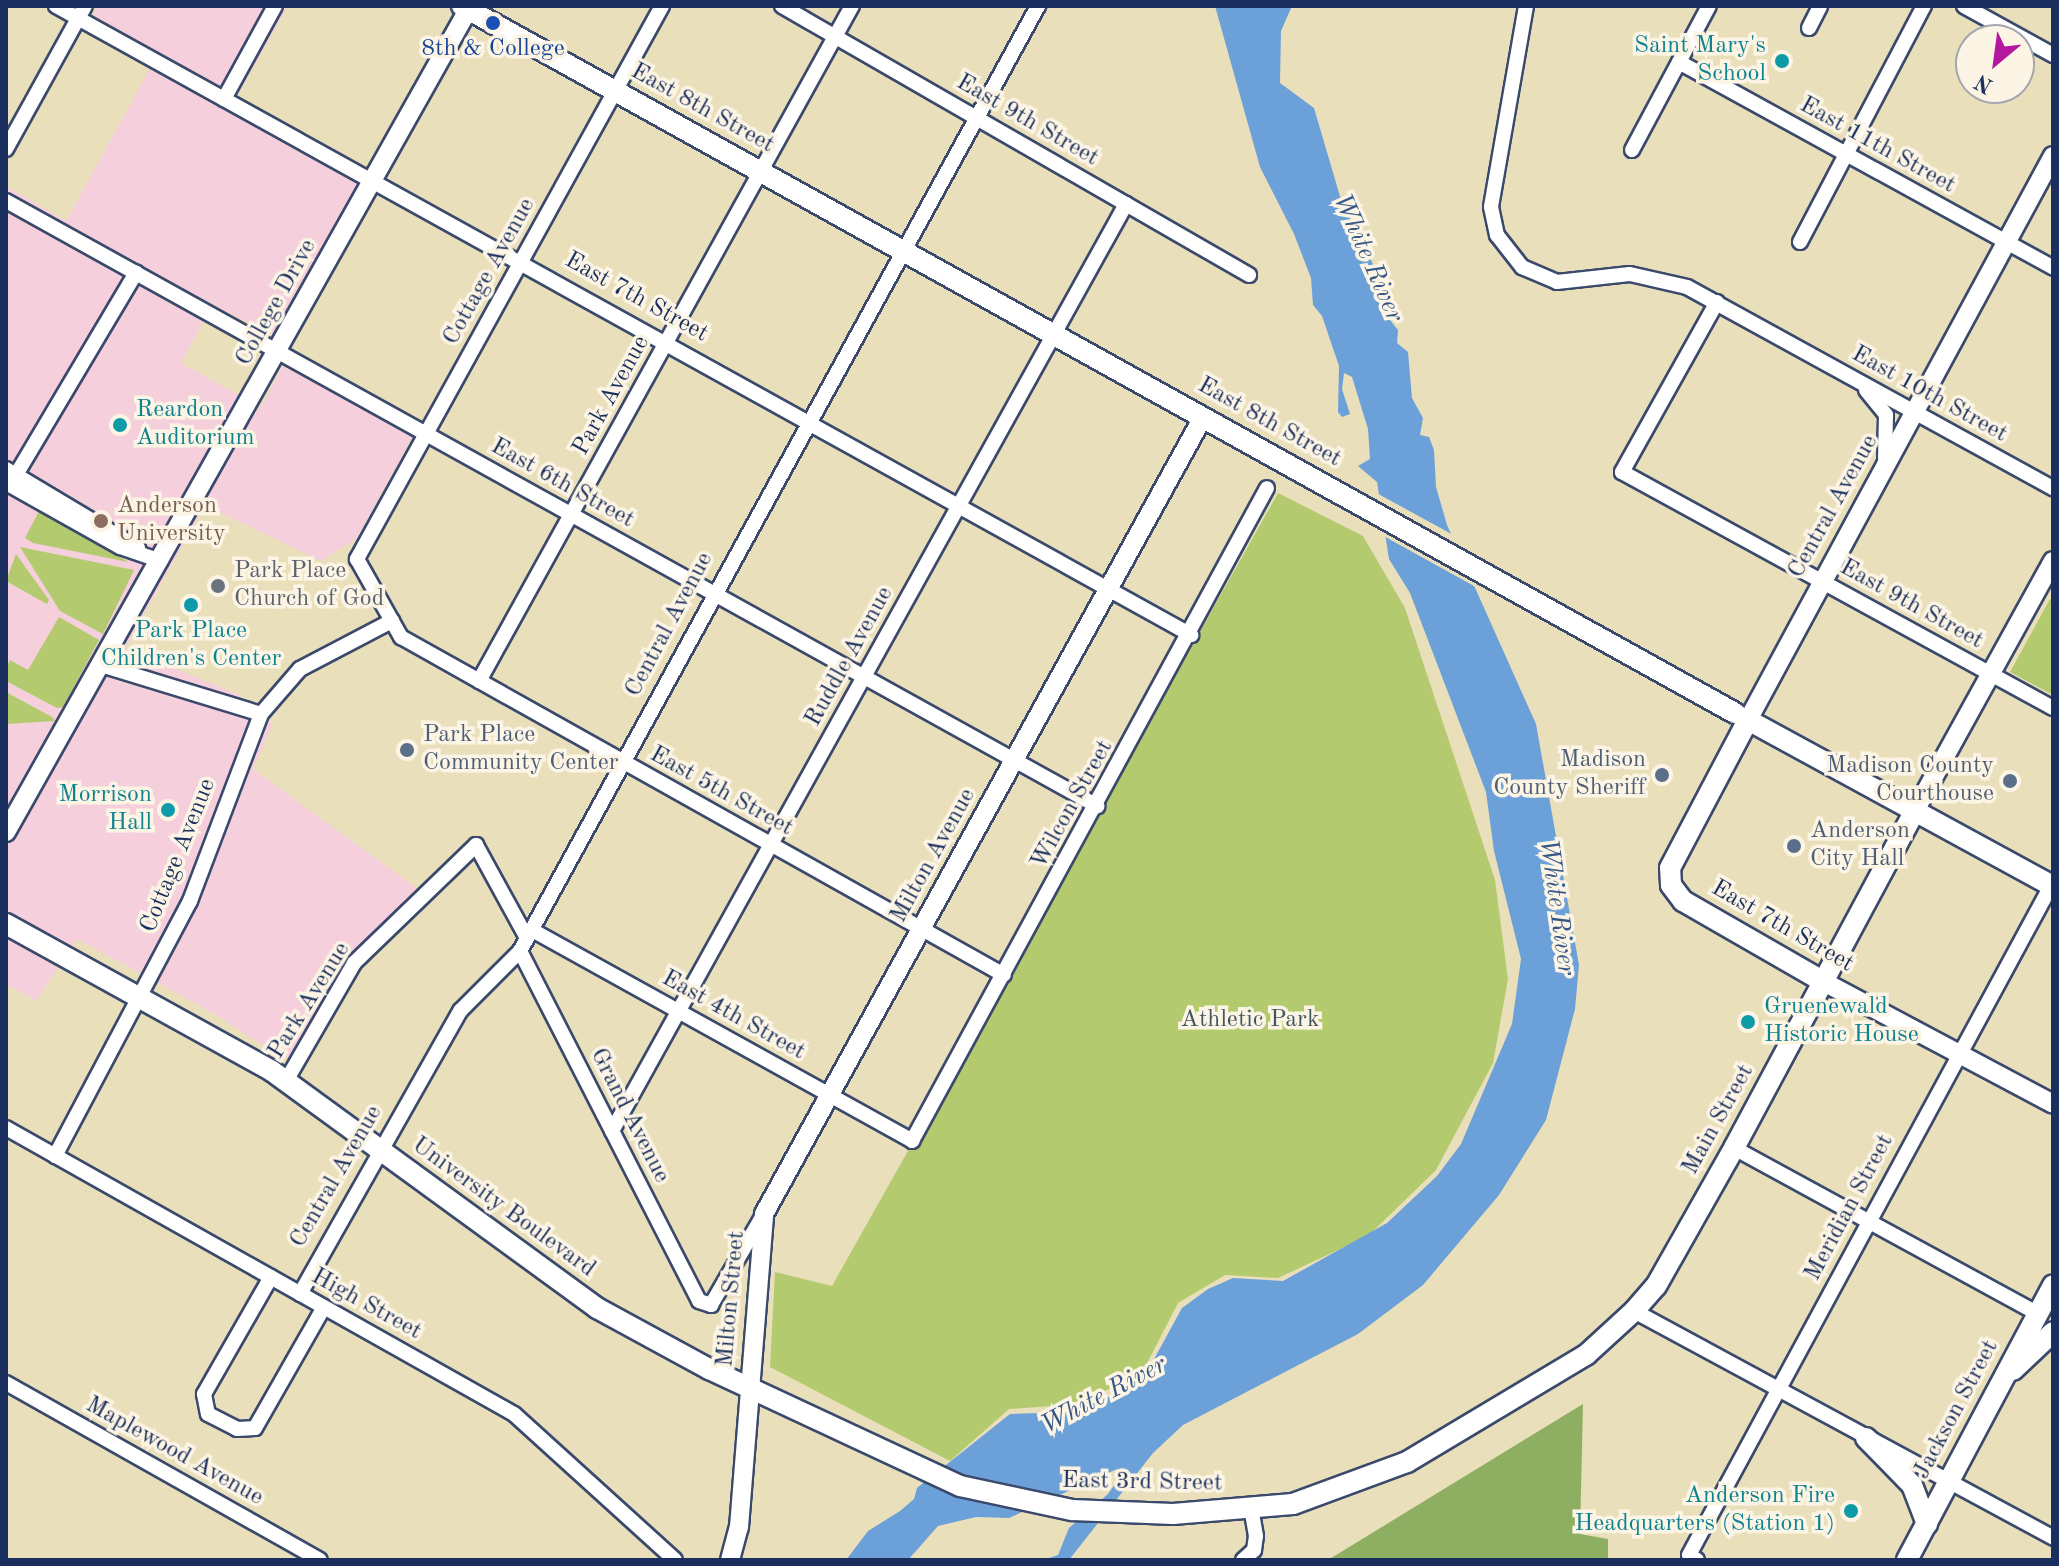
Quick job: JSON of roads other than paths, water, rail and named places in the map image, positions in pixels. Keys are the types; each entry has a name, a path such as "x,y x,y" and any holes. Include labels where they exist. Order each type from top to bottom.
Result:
{"main road":[{"name":"East 8th Street","path":"467,7 1741,716 2053,884"},
{"name":"Central Avenue","path":"1671,885 1670,868 1741,716"},
{"name":"Main Street","path":"1293,1504 1407,1462 1586,1355 1634,1311 1656,1286 1734,1148 1916,809"},
{"name":"East 7th Street","path":"1671,885 1683,901 1824,982"},
{"name":"University Boulevard","path":"6,924 143,997 286,1081 597,1308 749,1389 901,1461"},
{"name":"Jackson Street","path":"1907,1560 2053,1285"},
{"path":"2001,1381 2053,1332"},
{"path":"1866,1438 1912,1485 1927,1524"},
{"name":"East 3rd Street","path":"901,1461 960,1486 1033,1505 1173,1514 1293,1504"}],"street":[{"name":"East 7th Street","path":"56,6 81,12 224,99 1191,635"},
{"path":"224,99 275,6"},
{"name":"Cottage Avenue","path":"357,559 662,6"},
{"name":"East 9th Street","path":"782,6 1249,275"},
{"name":"Park Avenue","path":"479,681 852,6"},
{"name":"Central Avenue","path":"300,1294 461,1010 526,940 980,119 1038,6"},
{"name":"East 10th Street","path":"1526,6 1491,202 1502,244 1522,267 1543,279 1571,283 1630,274 1654,276 1717,302 2053,488"},
{"path":"1632,150 1709,6"},
{"path":"1809,28 1820,6"},
{"path":"1800,242 1924,6"},
{"path":"1964,6 2053,55"},
{"name":"College Drive","path":"6,832 278,352 467,7"},
{"path":"6,149 81,12"},
{"name":"East 11th Street","path":"1679,62 2053,268"},
{"name":"Central Avenue","path":"1741,716 1823,582 2053,156"},
{"name":"East 6th Street","path":"6,201 1097,806"},
{"name":"Ruddle Avenue","path":"612,1131 1126,204"},
{"path":"136,273 9,478 120,547 141,551 161,561"},
{"name":"East 9th Street","path":"1717,302 1622,472 2053,708"},
{"path":"1844,373 1886,415 1889,437 1879,479"},
{"name":"Milton Avenue","path":"699,1301 711,1305 764,1214 1203,417"},
{"name":"Wilcon Street","path":"912,1141 1191,635 1267,488"},
{"name":"East 5th Street","path":"357,559 401,637 1004,975"},
{"name":"Main Street","path":"1916,809 2053,561"},
{"name":"Cottage Avenue","path":"55,1156 143,997 190,901 261,714 300,669 392,621"},
{"path":"101,665 261,714"},
{"name":"Park Avenue","path":"286,1081 354,963 476,845"},
{"name":"Grand Avenue","path":"476,845 526,940 612,1131 699,1301"},
{"name":"Meridian Street","path":"1693,1558 1868,1220 2053,884"},
{"name":"East 4th Street","path":"526,940 678,1011 912,1141"},
{"name":"East 7th Street","path":"1824,982 2053,1104"},
{"name":"High Street","path":"6,1128 514,1414 675,1560"},
{"path":"1734,1148 2037,1313"},
{"name":"Milton Street","path":"730,1560 739,1527 764,1214"},
{"path":"271,1277 204,1394 208,1414 237,1429 255,1428 324,1307"},
{"path":"1634,1311 2053,1538"},
{"name":"Maplewood Avenue","path":"6,1383 320,1560"},
{"path":"1243,1560 1254,1550 1256,1536 1251,1509"}],"water":[{"name":"White River","path":"1215,6 1292,6 1281,31 1280,83 1314,108 1344,210 1356,226 1388,298 1386,315 1398,330 1397,343 1408,352 1412,398 1423,418 1420,435 1429,437 1434,450 1436,487 1447,525 1536,724 1579,965 1575,1009 1546,1120 1499,1195 1423,1285 1358,1334 1183,1425 1153,1453 1069,1560 1043,1560 1058,1555 1069,1528 1108,1494 1121,1475 1117,1469 1009,1518 976,1517 938,1526 908,1560 846,1560 868,1531 900,1511 914,1499 917,1488 1010,1414 1072,1412 1141,1383 1182,1308 1208,1289 1233,1278 1283,1281 1387,1223 1437,1176 1461,1144 1512,1024 1521,959 1494,851 1486,792 1410,593 1389,559 1377,482 1358,466 1370,459 1368,429 1352,377 1344,373 1342,389 1350,414 1342,417 1338,412 1339,366 1322,316 1313,305 1311,278 1294,234 1260,167"}],"place":[{"name":"8th & College","path":"493,23"},
{"name":"Saint Mary's School","path":"1782,61"},
{"name":"Reardon Auditorium","path":"120,425"},
{"name":"Anderson University","path":"101,521"},
{"name":"Park Place Church of God","path":"218,586"},
{"name":"Park Place Children's Center","path":"191,605"},
{"name":"Park Place Community Center","path":"407,750"},
{"name":"Madison County Sheriff","path":"1662,775"},
{"name":"Madison County Courthouse","path":"2010,781"},
{"name":"Morrison Hall","path":"168,810"},
{"name":"Anderson City Hall","path":"1794,846"},
{"name":"Gruenewald Historic House","path":"1748,1022"},
{"name":"Anderson Fire Headquarters (Station 1)","path":"1851,1511"}],"park label":[{"name":"Athletic Park","path":"1250,1021"}]}
